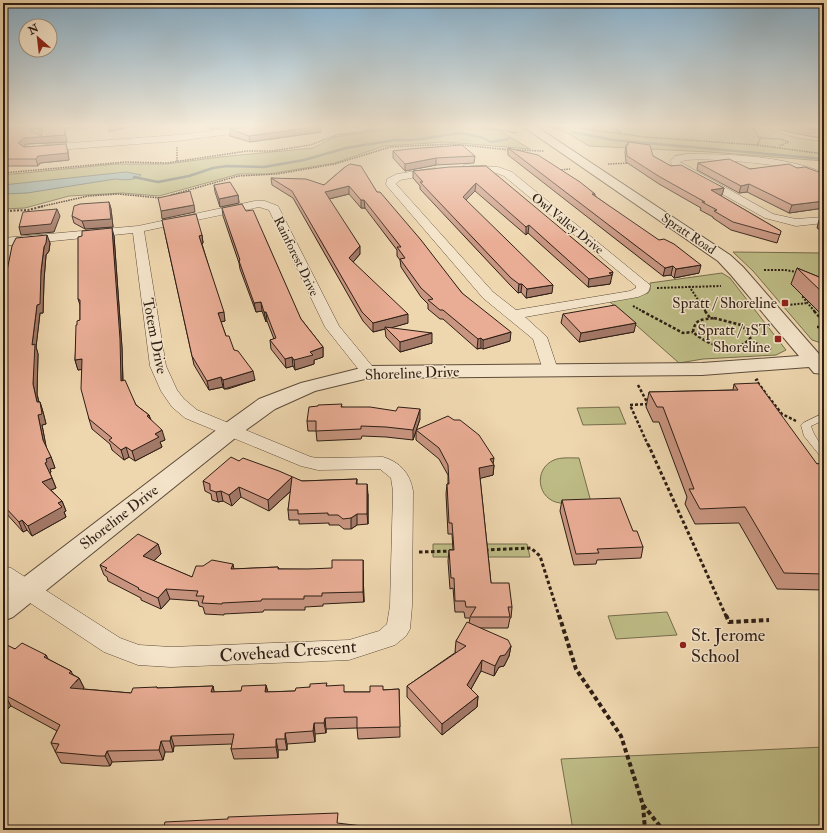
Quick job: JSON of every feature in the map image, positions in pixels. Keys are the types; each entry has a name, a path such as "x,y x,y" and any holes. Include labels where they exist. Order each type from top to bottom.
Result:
{"street":[{"name":"Spratt Road","path":"577,164 716,252 737,271 821,365"},
{"path":"676,164 769,216 784,221 800,223 824,220"},
{"path":"783,164 806,169 824,177"},
{"name":"Owl Valley Drive","path":"550,370 540,337 488,295 391,184 391,181 397,177 451,170 487,168 508,174 640,281 644,285 644,288"},
{"name":"Rainforest Drive","path":"3,242 138,229 254,204 265,204 272,206 332,327 369,372"},
{"name":"Totem Drive","path":"138,229 158,366 162,378 178,403 191,414 231,430"},
{"path":"513,315 617,297 638,292 644,288"},
{"name":"Shoreline Drive","path":"3,609 26,589 231,430 267,404 308,387 369,372 702,369 821,365"},
{"name":"Covehead Crescent","path":"26,589 112,645 138,655 170,658 349,650 387,638 398,629 401,606 402,485 399,473 392,467 376,462 312,463 299,459 231,430"},
{"path":"3,574 26,589"}],"lane":[{"path":"824,416 806,425 810,436 824,455"}],"path":[{"path":"3,173 104,164"},
{"path":"3,211 28,210 88,196 118,194 159,199 244,174 277,174 336,164"},
{"path":"555,171 570,169"},
{"path":"764,270 785,270 800,274"},
{"path":"689,286 710,318"},
{"path":"644,288 721,286"},
{"path":"805,292 801,294 807,304 824,322"},
{"path":"617,297 683,333 693,332"},
{"path":"768,306 813,303"},
{"path":"710,318 725,319 744,326 752,336 750,341 744,345 735,347 720,346 697,337 693,332 694,325 698,321 710,318"},
{"path":"817,327 824,327"},
{"path":"750,341 771,349"},
{"path":"756,380 782,414 806,425"},
{"path":"638,385 648,404"},
{"path":"760,396 768,395"},
{"path":"656,404 630,405 729,622 768,620"},
{"path":"478,550 531,548 540,556 573,664 578,674 611,719 621,736 643,805 645,830"},
{"path":"402,552 455,550"},
{"path":"643,805 663,830"}],"shaded area":[{"path":"116,164 330,164 269,174 239,174 159,196 122,193 69,196 25,208 3,209 3,175"},
{"path":"733,252 824,253 824,344 812,340 753,271"},
{"path":"722,273 730,278 786,350 776,355 703,359 679,363 610,302 648,293 650,290 650,283"},
{"path":"619,407 626,424 583,425 577,408"},
{"path":"579,458 591,502 568,504 552,501 546,496 540,484 543,470 547,464 557,459"},
{"path":"433,544 527,544 530,557 433,557"},
{"path":"667,612 677,635 616,639 608,616"},
{"path":"824,747 824,830 573,830 561,759"}],"water":[{"path":"126,172 141,175 125,180 115,179 27,193 3,194 3,185"}],"building":[{"path":"350,164 361,166 377,192 380,192 421,240 462,293 511,332 483,340 481,338 478,339 443,310 440,310 428,300 433,299 421,288 400,259 405,258 397,247 401,247 364,200 361,200 349,186 325,192 360,246 349,258 408,314 373,323 362,312 292,191 271,178 306,179 324,185"},
{"path":"529,164 552,164 580,182 595,194 592,194 659,240 664,239 674,244 701,265 676,269 673,266 665,268"},
{"path":"639,164 667,164 671,166 681,165 724,188 711,190 781,231 780,235 733,222 714,211 717,210 702,202 705,202"},
{"path":"700,164 739,164 750,169 789,164 797,168 805,167 824,174 824,201 792,205 749,184 741,186"},
{"path":"486,166 613,272 609,273 612,275 589,279 529,225 526,227 476,183 463,197 553,285 527,289 522,284 519,284 511,278 420,182 423,182 413,171 449,167"},
{"path":"230,182 238,195 219,199 214,185"},
{"path":"190,191 194,205 161,211 158,198"},
{"path":"109,202 111,219 82,221 72,216 74,206 80,204"},
{"path":"242,204 246,211 253,210 301,319 323,347 310,352 313,355 294,360 292,357 285,359 270,340 276,338 261,302 254,303 222,208"},
{"path":"57,209 51,224 19,227 23,212"},
{"path":"196,214 202,235 199,236 224,312 218,313 226,336 229,336 234,350 238,351 253,371 223,380 221,377 207,381 192,356 162,220"},
{"path":"112,228 120,339 121,381 125,380 136,405 149,415 147,416 162,430 155,434 159,437 132,451 126,447 121,450 109,440 112,438 89,419 81,389 82,359 75,360 76,325 77,321 80,320 80,300 78,299 78,237 82,236 82,231"},
{"path":"47,235 41,271 40,304 37,305 32,345 35,344 33,384 37,402 40,402 42,414 38,415 43,440 51,457 46,459 47,462 45,463 52,478 42,482 62,501 58,503 62,507 28,526 22,520 19,522 3,505 3,300 12,246 16,238"},
{"path":"797,268 824,279 824,294"},
{"path":"615,305 636,323 581,333 563,314"},
{"path":"385,327 432,333 400,342"},
{"path":"758,383 817,464 824,462 824,574 784,573 745,507 700,509 689,489 694,489 663,407 657,407 649,392 738,390 734,384"},
{"path":"342,404 341,407 370,407 396,411 398,407 420,409 413,430 361,426 361,429 316,431 316,421 307,421 309,407"},
{"path":"448,416 454,420 460,420 479,435 494,458 490,459 494,465 479,468 491,583 509,583 512,607 508,607 510,617 470,617 476,607 466,607 465,601 455,601 454,578 451,578 449,550 454,550 452,523 449,523 447,484 449,484 448,465 439,448 416,430"},
{"path":"231,457 239,461 243,458 279,471 302,481 357,479 356,484 367,484 367,514 357,514 351,518 343,519 338,515 328,515 328,513 298,514 298,510 288,510 292,477 268,500 239,487 229,495 221,491 216,492 210,490 210,484 203,481"},
{"path":"620,498 633,531 637,531 643,547 597,549 599,553 576,554 562,500"},
{"path":"138,534 158,544 143,556 192,577 196,566 203,566 212,560 233,564 231,569 278,567 278,569 308,569 332,568 332,560 363,560 363,592 322,593 322,596 304,596 304,599 262,599 261,601 222,604 202,603 204,596 196,596 198,591 166,589 158,598 138,589 139,588 105,570 107,568 100,565"},
{"path":"467,622 508,640 511,646 505,655 500,656 495,666 482,660 467,685 478,696 442,724 407,686 466,646 456,641"},
{"path":"22,643 46,655 44,657 71,671 69,673 79,678 70,688 131,693 133,688 213,686 211,692 241,691 242,686 266,685 265,692 295,691 296,688 310,687 310,684 327,683 326,686 344,685 344,692 370,692 370,686 383,686 383,690 399,689 400,727 357,728 357,717 325,718 324,723 314,723 313,731 285,733 285,739 276,739 276,747 231,749 234,734 171,736 170,741 161,741 159,750 107,751 105,756 55,752 59,744 51,743 60,725 5,695 3,697 3,646 5,644 15,649"},
{"path":"338,813 337,823 397,830 163,830 165,822 228,819 228,817"}],"waterway":[{"path":"134,177 158,182 189,176 213,168 227,166 264,167 282,164"}],"place":[{"name":"Spratt / Shoreline","path":"785,303"},
{"name":"Spratt / 1ST Shoreline","path":"778,339"},
{"name":"St. Jerome School","path":"683,645"}]}
